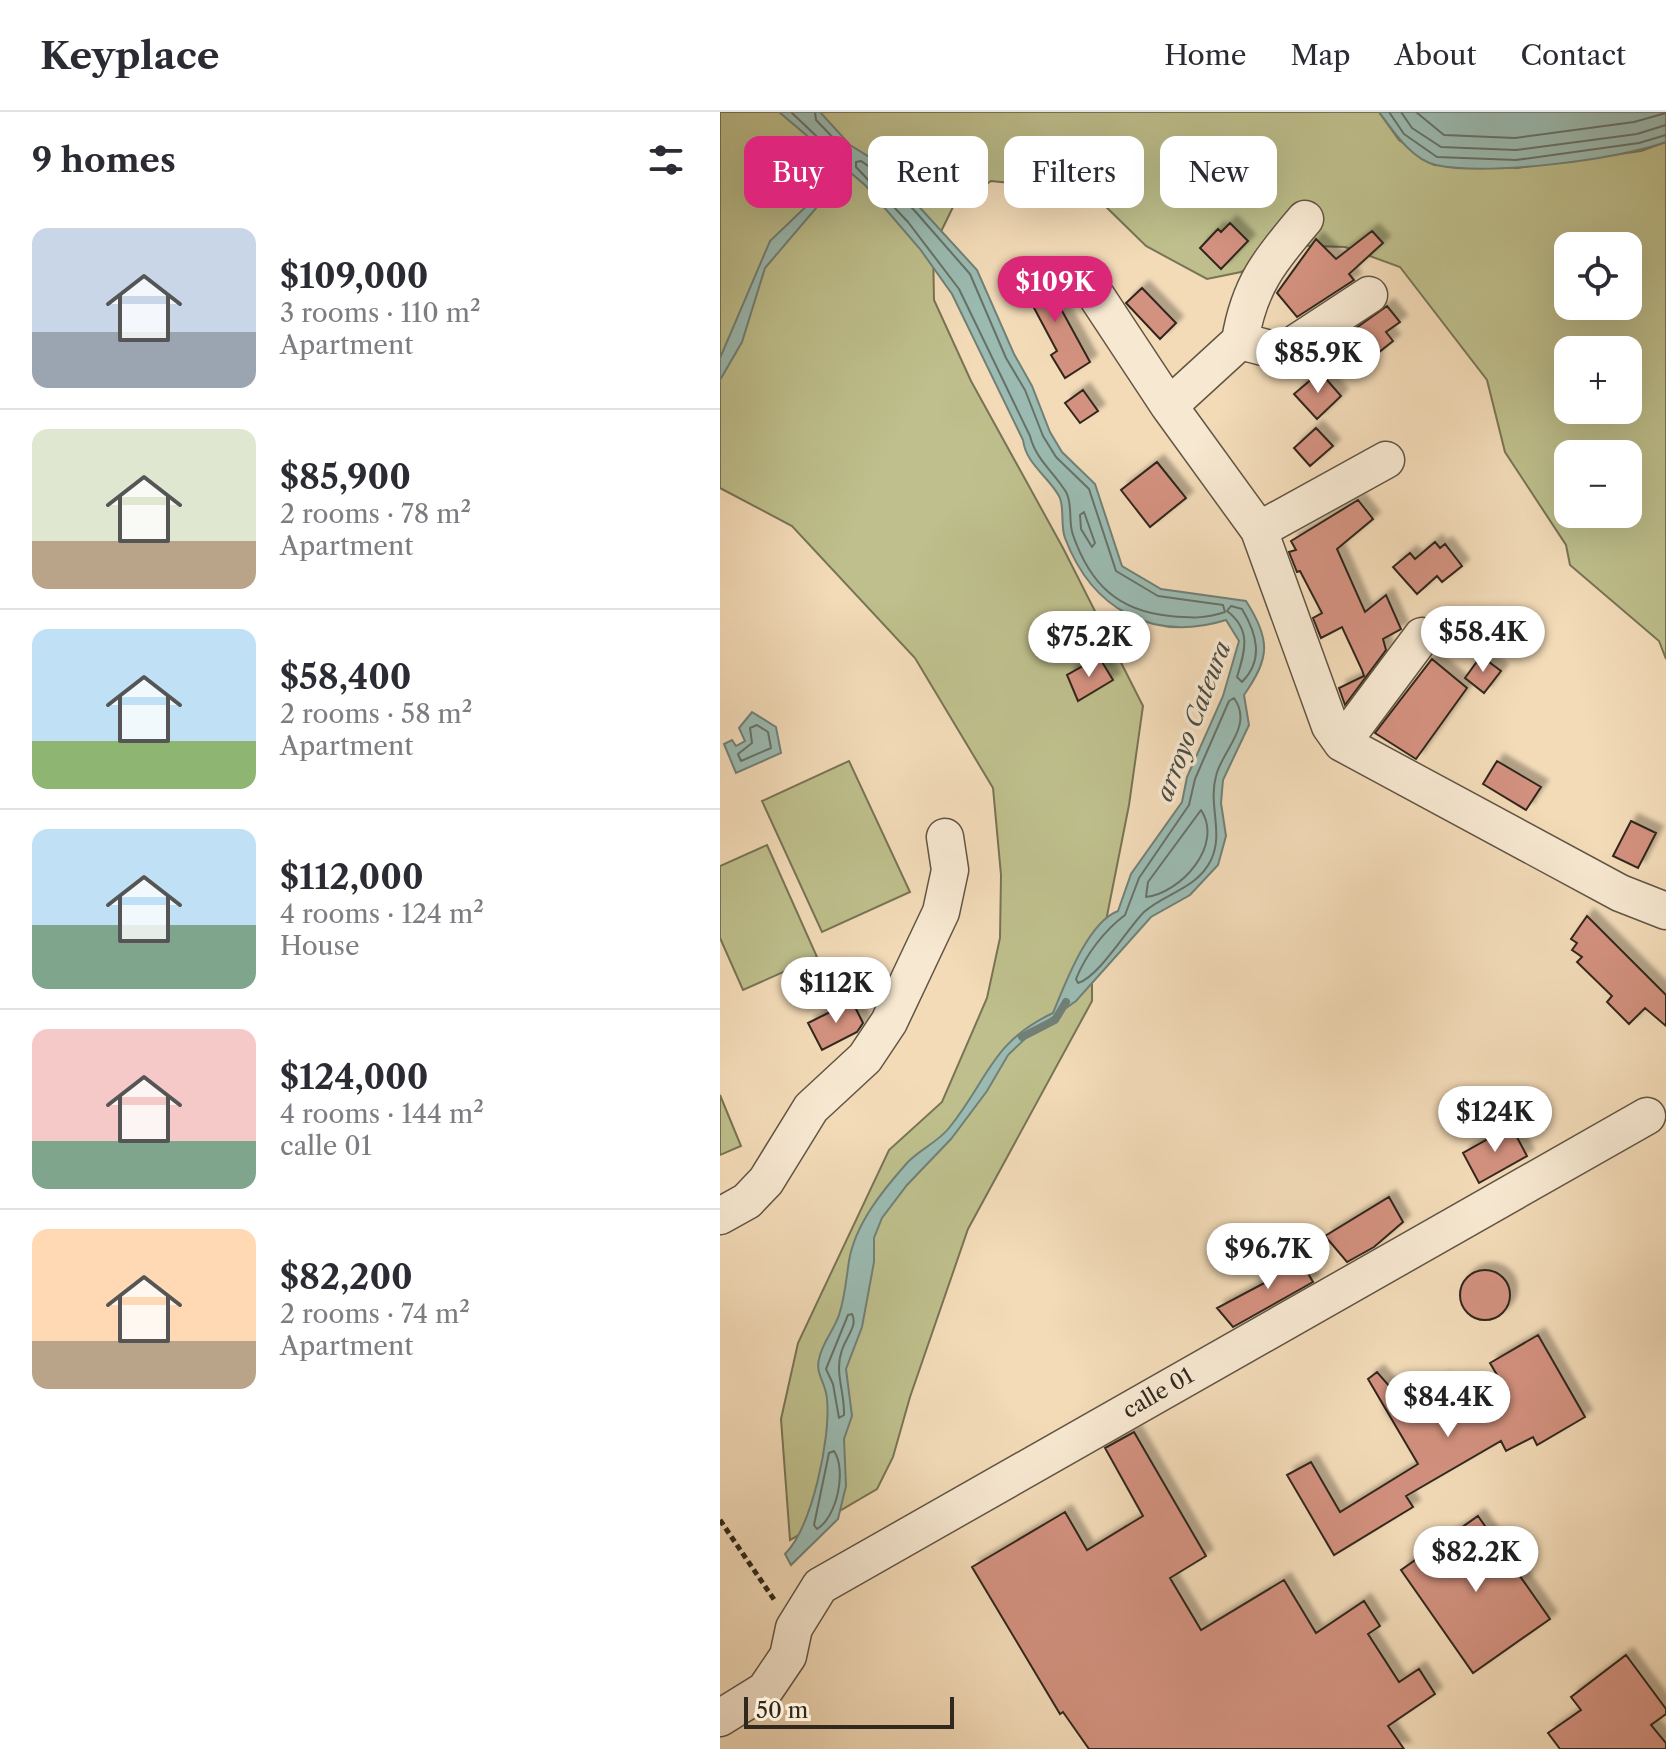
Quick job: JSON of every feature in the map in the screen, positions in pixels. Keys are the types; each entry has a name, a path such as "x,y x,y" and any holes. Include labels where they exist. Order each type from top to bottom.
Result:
{"street":[{"path":"1169,406 1240,341 1247,302 1256,281 1305,219"},
{"path":"1240,341 1282,352 1369,295"},
{"path":"1097,297 1169,406 1259,530 1330,726 1342,743 1620,893 1666,911"},
{"path":"1259,530 1386,460"},
{"path":"1342,743 1422,636"},
{"path":"720,1216 747,1201 766,1181 811,1108 865,1058 889,1022 941,912 950,870 945,837"},
{"name":"calle 01","path":"720,1718 765,1690 788,1656 794,1628 820,1586 1647,1116"}],"path":[{"path":"720,1520 794,1628"}],"green space":[{"path":"720,112 1379,112 1399,140 1434,165 1517,168 1641,151 1666,142 1666,659 1659,641 1570,565 1566,545 1555,528 1642,528 1642,440 1554,440 1554,527 1505,452 1487,380 1400,267 1345,247 1282,245 1241,272 1207,279 1146,246 1107,208 1144,208 1144,136 1004,136 1004,182 988,183 988,136 868,136 868,208 953,208 933,248 934,300 971,381 1063,548 1143,706 1129,805 1105,926 1092,963 1092,1001 968,1229 910,1397 893,1457 877,1489 790,1540 781,1419 798,1343 889,1150 942,1102 987,998 1000,938 1001,875 993,788 915,658 792,526 720,488"},
{"path":"849,761 910,892 822,932 762,801"},
{"path":"767,845 817,957 743,990 720,938 720,866"},
{"path":"720,1095 741,1146 720,1155"}],"water":[{"path":"779,112 820,112 842,136 807,136"},
{"path":"1379,112 1666,112 1666,142 1585,160 1487,169 1459,168 1436,165 1419,157 1404,144"},
{"path":"852,146 868,156 868,188 852,174"},
{"path":"804,208 816,208 765,268 742,342 720,380 720,358 770,241"},
{"path":"885,208 920,208 977,270 1014,354 1032,386 1050,432 1062,452 1095,484 1122,566 1161,589 1246,601 1260,627 1264,649 1259,670 1244,695 1249,725 1223,780 1221,803 1226,836 1218,865 1190,895 1151,917 1076,1001 1032,1032 1008,1055 987,1091 951,1139 907,1185 882,1218 874,1238 874,1262 862,1327 846,1369 852,1416 844,1439 846,1486 838,1519 791,1565 785,1554 804,1524 818,1481 826,1436 827,1399 818,1369 819,1359 839,1315 857,1234 871,1208 898,1173 949,1128 1003,1049 1032,1024 1053,1013 1087,940 1107,917 1118,911 1131,874 1182,802 1187,777 1223,696 1239,641 1226,620 1199,626 1173,627 1150,623 1108,601 1091,584 1065,538 1059,496 1028,456 952,294 920,249"},
{"path":"752,712 776,727 781,753 736,773 724,744 732,740 736,746 745,741 739,728"}],"building":[{"path":"1230,223 1248,241 1221,269 1200,248 1218,229 1221,232"},
{"path":"1372,231 1383,243 1349,274 1354,280 1297,317 1277,293 1316,239 1336,259"},
{"path":"1038,267 1090,362 1065,378 1051,355 1057,351 1018,278"},
{"path":"1142,288 1176,323 1160,339 1126,303"},
{"path":"1387,306 1400,322 1386,332 1393,341 1373,357 1352,331"},
{"path":"1320,372 1341,396 1317,419 1294,394"},
{"path":"1083,390 1098,411 1080,423 1065,403"},
{"path":"1316,428 1333,446 1310,466 1294,448"},
{"path":"1157,462 1186,498 1150,527 1121,490"},
{"path":"1358,500 1373,519 1337,549 1365,612 1386,595 1401,629 1383,639 1386,650 1345,705 1339,688 1364,676 1362,670 1342,627 1321,638 1313,618 1322,613 1300,571 1297,572 1289,552 1296,550 1291,541"},
{"path":"1435,542 1440,548 1445,544 1462,566 1442,582 1437,576 1417,594 1393,567 1410,553 1415,559"},
{"path":"1481,656 1501,671 1484,693 1465,678"},
{"path":"1099,657 1113,680 1078,701 1067,675"},
{"path":"1432,659 1467,688 1416,759 1375,733"},
{"path":"1497,761 1541,787 1526,810 1483,784"},
{"path":"1631,821 1656,833 1638,868 1613,856"},
{"path":"1587,916 1666,995 1666,1026 1645,1008 1629,1024 1607,1002 1612,996 1577,962 1582,957 1572,950 1577,943 1571,939"},
{"path":"852,1001 863,1023 857,1032 822,1050 808,1023"},
{"path":"1511,1126 1527,1156 1479,1183 1463,1153"},
{"path":"1389,1197 1403,1222 1374,1247 1347,1262 1325,1236"},
{"path":"1296,1253 1313,1282 1233,1327 1217,1308 1270,1280 1265,1271"},
{"path":"1485,1270 1502,1278 1510,1295 1502,1312 1485,1320 1468,1312 1460,1295 1468,1278"},
{"path":"1538,1335 1585,1417 1537,1445 1533,1437 1506,1451 1501,1441 1406,1496 1413,1507 1334,1555 1287,1475 1311,1462 1340,1512 1418,1464 1368,1379 1377,1372 1404,1403 1443,1380 1433,1397 1443,1390 1460,1419 1507,1392 1490,1363"},
{"path":"1134,1432 1206,1556 1170,1578 1201,1630 1284,1580 1316,1633 1364,1601 1380,1626 1368,1634 1399,1682 1419,1669 1435,1694 1388,1726 1404,1749 1089,1749 1063,1712 1060,1714 972,1567 1065,1512 1087,1550 1143,1516 1105,1448"},
{"path":"1478,1516 1550,1619 1473,1673 1401,1570"},
{"path":"1626,1655 1666,1709 1666,1714 1651,1725 1666,1743 1666,1749 1560,1749 1548,1733 1581,1710 1571,1697"}],"waterway":[{"name":"arroyo Cateura","path":"1022,1037 1055,1020 1066,1002"}]}
